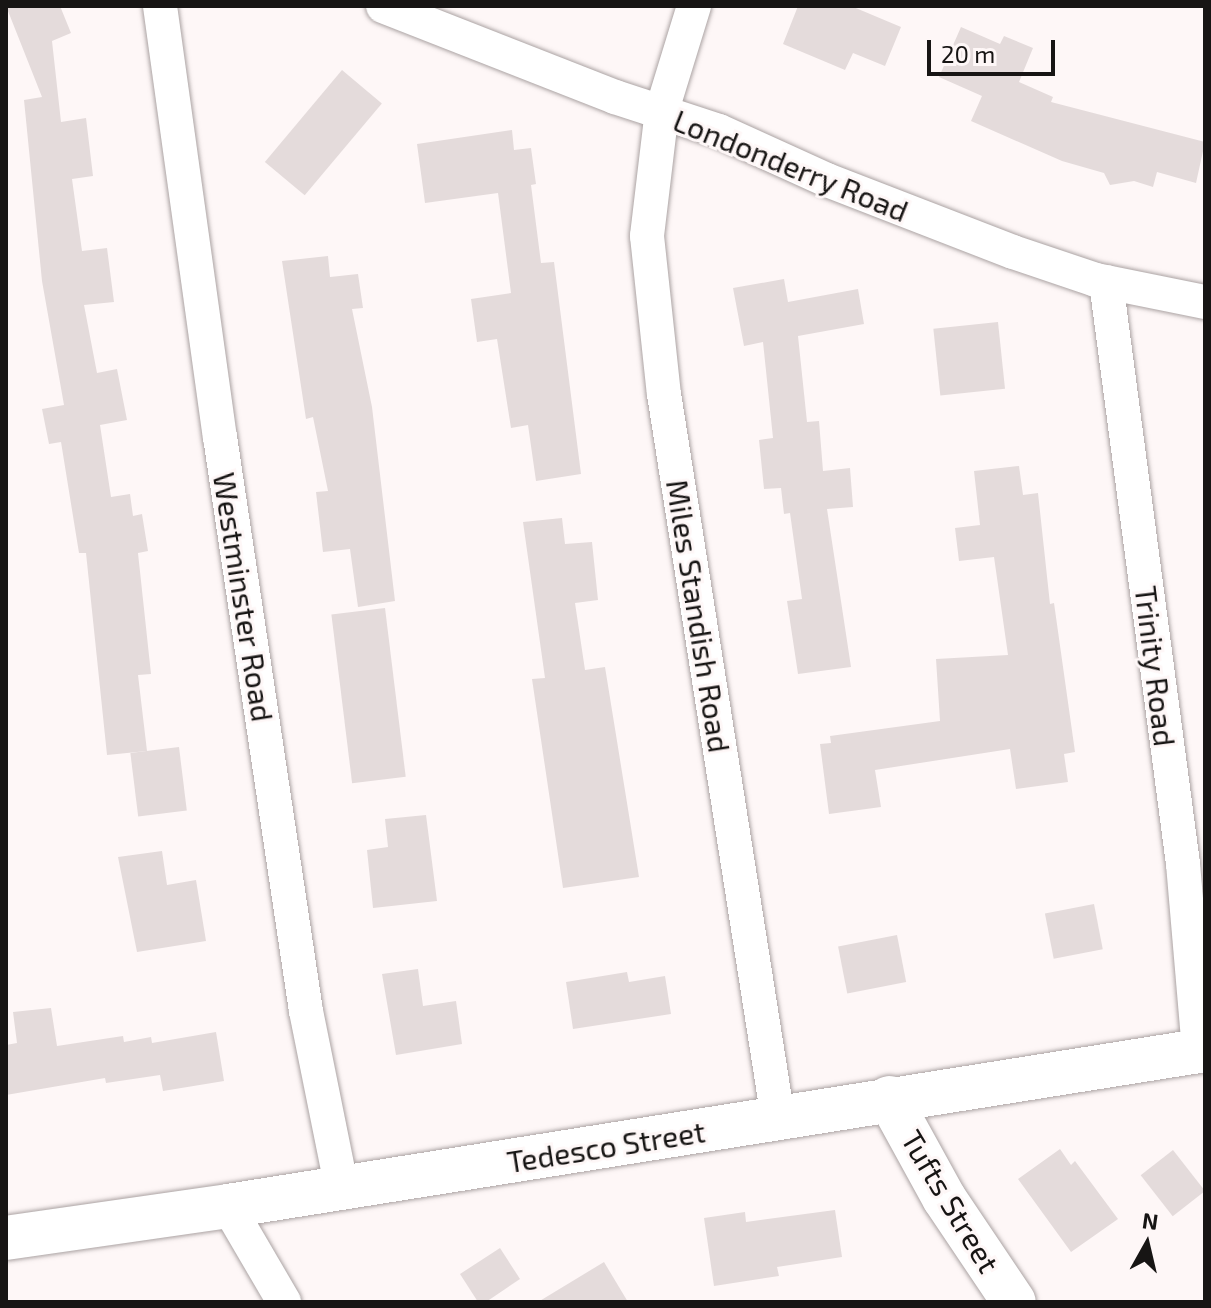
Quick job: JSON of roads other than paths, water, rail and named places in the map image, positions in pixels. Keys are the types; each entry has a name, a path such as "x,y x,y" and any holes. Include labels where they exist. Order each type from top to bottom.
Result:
{"main road":[{"name":"Tedesco Street","path":"6,1238 228,1206 341,1185 1202,1051"},
{"name":"Tufts Street","path":"889,1098 944,1198 1014,1302"}],"street":[{"name":"Westminster Road","path":"160,6 220,437 306,1011 341,1185"},
{"name":"Londonderry Road","path":"383,6 661,113 719,131 827,180 1013,252 1106,282 1205,302"},
{"name":"Miles Standish Road","path":"694,6 661,113 647,236 653,308 685,540 778,1119"},
{"name":"Trinity Road","path":"1106,282 1183,864 1202,1051"},
{"path":"228,1206 284,1302"}]}
